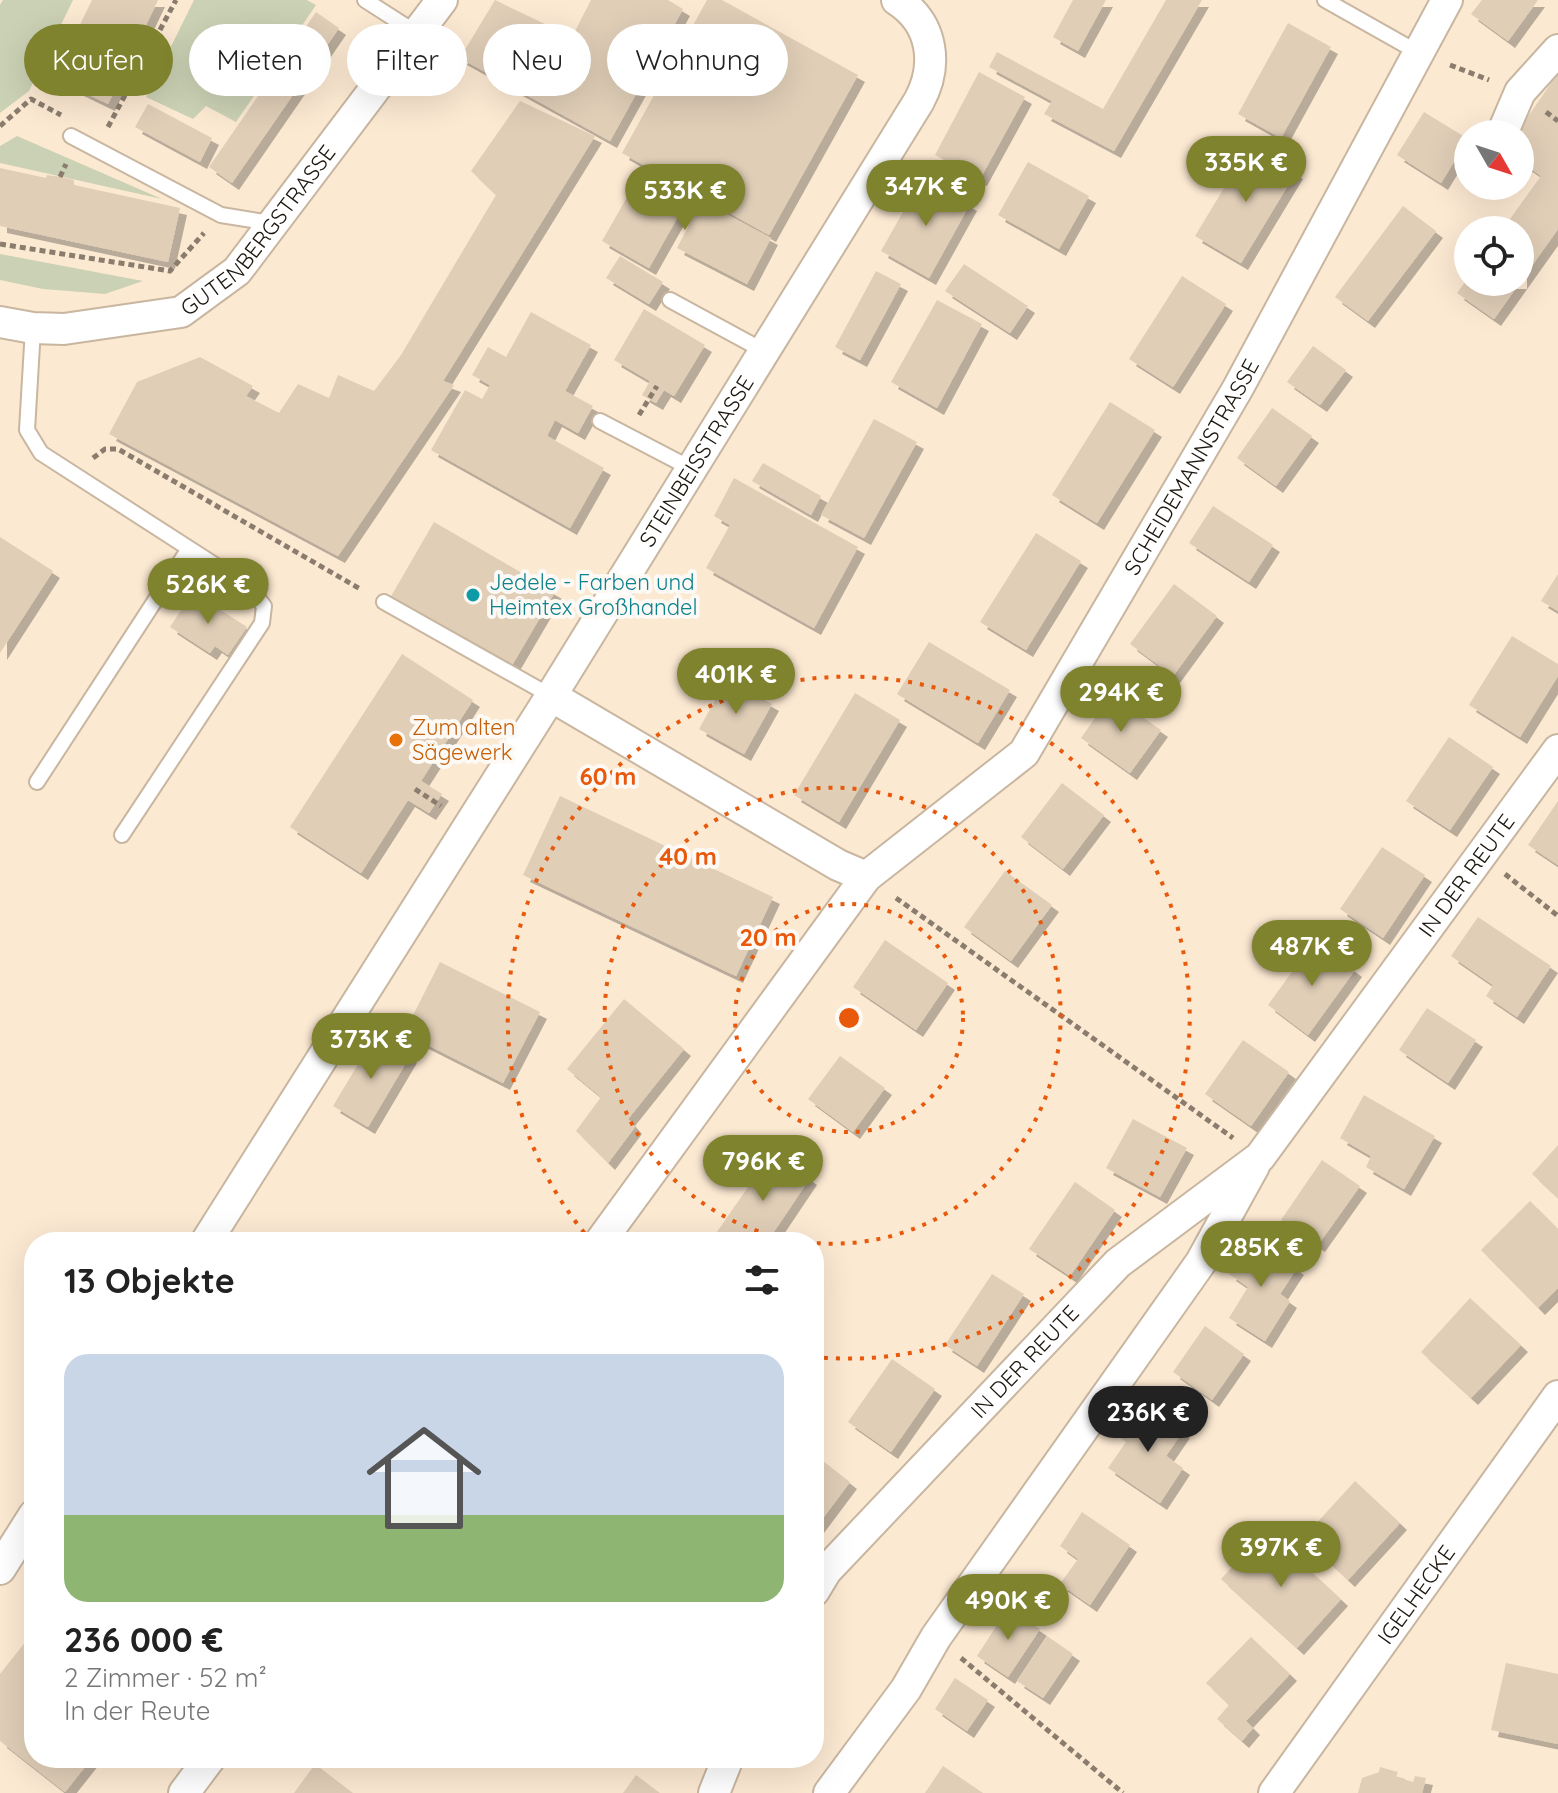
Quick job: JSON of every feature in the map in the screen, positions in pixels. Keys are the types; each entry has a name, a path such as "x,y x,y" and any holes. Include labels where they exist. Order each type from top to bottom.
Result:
{"street":[{"name":"GUTENBERGSTRASSE","path":"425,24 442,0"},
{"name":"STEINBEISSTRASSE","path":"212,1232 551,696 929,82 932,56 925,32 897,0"},
{"name":"SCHEIDEMANNSTRASSE","path":"607,1232 866,877 1024,753 1238,388 1447,0"},
{"path":"1508,120 1520,92 1558,50"},
{"name":"GUTENBERGSTRASSE","path":"0,322 64,329 181,312 237,271 270,223 369,96"},
{"path":"551,696 838,865 866,877"},
{"name":"IN DER REUTE","path":"829,1793 906,1689 936,1637 1201,1262 1260,1157 1558,750"},
{"name":"IN DER REUTE","path":"824,1574 1118,1263 1260,1157"},
{"name":"IGELHECKE","path":"1274,1793 1558,1396"},
{"path":"0,1569 24,1531"},
{"path":"184,1793 203,1768"},
{"path":"714,1793 724,1768"}],"lane":[{"path":"365,0 402,24"},
{"path":"1325,0 1419,53"},
{"path":"71,136 221,215 270,223"},
{"path":"670,300 764,351"},
{"path":"33,328 27,430 41,453 260,596 264,614 122,835"},
{"path":"600,421 692,469"},
{"path":"37,782 188,550"},
{"path":"384,602 551,696"}],"path":[{"path":"163,24 176,0"},
{"path":"1419,53 1520,92"},
{"path":"96,149 125,96"},
{"path":"0,244 170,271 221,215"},
{"path":"78,480 95,455 105,449 118,449 384,602"},
{"path":"415,789 435,802"},
{"path":"866,877 1260,1157"},
{"path":"1526,890 1558,916"},
{"path":"936,1637 1123,1793"}],"green space":[{"path":"3,0 73,0 61,24 24,24 24,95 0,113 0,5"},
{"path":"194,0 307,0 316,5 303,24 189,24 189,96 254,96 236,122 206,106 193,119 146,97 173,96 173,42"},
{"path":"17,136 162,199 0,163 0,146"},
{"path":"0,254 143,281 105,294 43,289 0,280"}],"building":[{"path":"92,0 158,0 146,24 80,24"},
{"path":"495,0 545,24 483,24 483,71 467,62 467,46"},
{"path":"591,0 668,0 683,9 675,24 607,24 607,96 635,96 610,141 529,96 591,96 591,24 579,24"},
{"path":"707,0 722,0 766,24 694,24"},
{"path":"1073,0 1106,0 1078,51 1053,37"},
{"path":"1166,0 1202,0 1114,151 1044,114 1052,101 989,67 997,52 1103,109"},
{"path":"1482,0 1538,0 1508,41 1471,14"},
{"path":"316,12 339,28 331,40 331,24 308,24"},
{"path":"1288,23 1331,47 1281,138 1238,114"},
{"path":"788,36 858,75 769,235 622,153 654,96 788,96"},
{"path":"979,72 1025,97 980,179 935,155"},
{"path":"1558,73 1558,229 1534,263 1534,216 1512,216 1524,200 1534,200 1534,186 1541,176 1534,171 1534,120 1526,120"},
{"path":"91,96 112,96 108,104"},
{"path":"258,96 292,96 232,183 209,167"},
{"path":"520,101 595,136 443,381 454,385 338,556 109,434 137,382 200,357 253,386 246,396 279,413 298,384 329,398 338,375 374,391 401,355 496,195 471,171"},
{"path":"148,104 212,138 200,162 135,127"},
{"path":"1424,112 1454,130 1454,162 1441,183 1397,155"},
{"path":"1250,145 1296,172 1241,263 1195,236"},
{"path":"1028,162 1089,196 1059,249 998,215"},
{"path":"0,168 46,178 47,175 74,180 74,185 180,208 168,262 0,226"},
{"path":"638,178 685,205 690,195 771,238 747,284 677,248 692,219 680,213 649,268 602,241"},
{"path":"922,178 970,204 929,278 881,251"},
{"path":"1403,206 1436,231 1368,321 1335,297"},
{"path":"620,256 663,282 649,304 606,278"},
{"path":"964,264 1028,306 1010,333 945,291"},
{"path":"876,271 901,284 860,360 835,347"},
{"path":"1182,276 1226,304 1173,387 1129,359"},
{"path":"1461,296 1510,296 1494,319"},
{"path":"937,300 982,324 937,408 891,382"},
{"path":"644,309 705,345 674,396 664,390 656,403 642,395 650,381 614,360"},
{"path":"531,312 591,345 565,391 593,406 578,433 555,420 547,436 604,468 570,528 431,450 465,390 482,399 490,385 472,375 488,347 506,357"},
{"path":"1313,346 1346,370 1320,405 1287,382"},
{"path":"1110,402 1155,430 1097,523 1052,495"},
{"path":"1272,408 1312,436 1276,486 1237,458"},
{"path":"874,419 917,442 864,538 821,515"},
{"path":"763,463 821,496 811,515 752,481"},
{"path":"734,478 858,547 814,628 706,568 730,525 714,516"},
{"path":"1213,506 1273,545 1249,582 1189,543"},
{"name":"Jedele - Farben und Heimtex Großhandel","path":"434,522 555,592 511,667 390,598"},
{"path":"1036,533 1081,561 1026,650 980,622"},
{"path":"0,537 53,571 0,653"},
{"path":"1558,574 1558,611 1541,601"},
{"path":"1174,584 1217,616 1173,676 1130,644"},
{"path":"193,592 247,627 228,655 215,646 210,653 170,627"},
{"path":"1512,636 1558,664 1558,676 1520,737 1469,705"},
{"path":"929,642 1010,690 978,743 897,694"},
{"name":"Zum alten Sägewerk","path":"402,654 473,700 421,781 442,794 429,813 408,800 361,873 290,827"},
{"path":"727,679 772,704 744,754 699,729"},
{"path":"855,693 900,720 839,822 794,795"},
{"path":"1111,695 1161,730 1130,773 1081,738"},
{"path":"1449,737 1493,767 1450,830 1406,801"},
{"path":"1062,783 1104,815 1063,869 1021,837"},
{"path":"560,796 773,897 736,976 523,875"},
{"path":"1558,801 1558,865 1528,845"},
{"path":"1382,847 1425,875 1383,938 1340,909"},
{"path":"1005,871 1052,905 1011,961 964,927"},
{"path":"1478,917 1551,966 1517,1017 1486,996 1493,985 1451,956"},
{"path":"885,940 948,983 916,1030 853,987"},
{"path":"1315,940 1355,970 1308,1035 1268,1005"},
{"path":"440,962 540,1012 503,1083 404,1033"},
{"path":"624,999 684,1049 628,1119 635,1127 608,1163 576,1131 601,1097 567,1069"},
{"path":"1427,1008 1476,1040 1448,1083 1399,1050"},
{"path":"375,1036 410,1056 368,1127 333,1106"},
{"path":"1243,1040 1289,1072 1251,1126 1205,1094"},
{"path":"840,1056 885,1088 853,1132 808,1099"},
{"path":"1364,1095 1435,1136 1404,1189 1366,1167 1371,1156 1340,1138"},
{"path":"1133,1119 1187,1148 1160,1197 1106,1168"},
{"path":"1558,1145 1558,1198 1532,1174"},
{"path":"773,1151 810,1178 774,1232 717,1232"},
{"path":"1322,1160 1360,1186 1318,1245 1281,1220"},
{"path":"1075,1182 1115,1210 1070,1276 1029,1249"},
{"path":"1530,1201 1558,1229 1558,1288 1538,1308 1481,1250"},
{"path":"1251,1239 1297,1268 1280,1294 1290,1301 1265,1341 1229,1318 1248,1287 1229,1274"},
{"path":"992,1274 1024,1294 977,1366 945,1345"},
{"path":"1470,1298 1521,1345 1471,1398 1421,1352"},
{"path":"1205,1326 1244,1354 1212,1400 1173,1372"},
{"path":"892,1359 935,1389 891,1452 848,1422"},
{"path":"1141,1404 1183,1431 1166,1456 1183,1468 1160,1503 1108,1468 1126,1442 1119,1437"},
{"path":"824,1462 850,1482 824,1517"},
{"path":"1355,1481 1400,1523 1348,1580 1303,1538"},
{"path":"1082,1512 1130,1545 1090,1605 1060,1584 1078,1559 1060,1546"},
{"path":"1266,1530 1341,1599 1297,1648 1221,1579"},
{"path":"1008,1608 1040,1629 1008,1677 977,1656"},
{"path":"1047,1636 1073,1654 1043,1698 1017,1681"},
{"path":"1251,1637 1290,1674 1246,1721 1253,1728 1242,1741 1217,1719 1229,1705 1206,1683"},
{"path":"24,1644 24,1760 0,1741 0,1674"},
{"path":"1506,1663 1558,1674 1558,1744 1491,1730"},
{"path":"955,1678 988,1700 967,1731 935,1709"},
{"path":"943,1766 983,1793 925,1793"},
{"path":"1380,1767 1398,1772 1396,1777 1413,1782 1415,1776 1426,1778 1422,1793 1358,1793 1362,1778 1379,1772"},
{"path":"34,1768 84,1768 65,1792"},
{"path":"312,1768 320,1768 353,1793 294,1793"},
{"path":"636,1775 660,1793 623,1793"}],"place":[{"name":"Jedele - Farben und Heimtex Großhandel","path":"473,595"},
{"name":"Zum alten Sägewerk","path":"396,740"}]}
